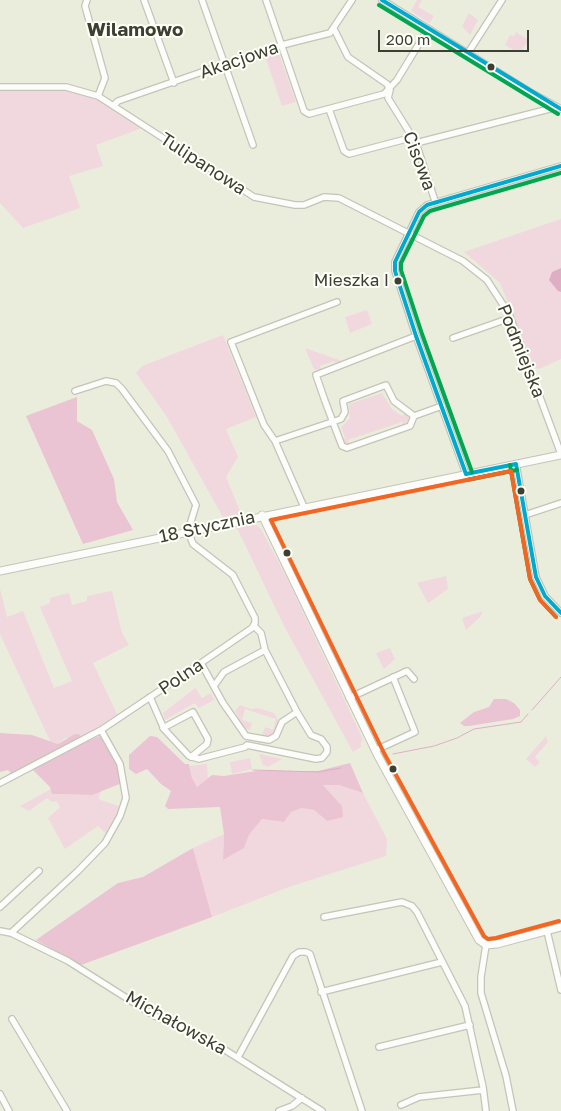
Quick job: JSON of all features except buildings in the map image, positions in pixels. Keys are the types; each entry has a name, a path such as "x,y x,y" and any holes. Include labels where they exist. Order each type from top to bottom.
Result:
{"street":[{"path":"87,0 85,6 105,78 98,96"},
{"path":"144,0 174,83"},
{"path":"202,0 253,145"},
{"path":"266,0 304,111 309,114 384,94 390,90 428,28"},
{"path":"334,29 352,0"},
{"path":"382,0 559,108"},
{"path":"468,52 502,0"},
{"name":"Akacjowa","path":"114,106 118,101 282,45 330,33 334,29"},
{"name":"Cisowa","path":"334,29 348,57 382,80 390,90 388,98 415,140 435,201"},
{"name":"Tulipanowa","path":"0,87 66,87 98,96 254,197 295,205 332,196 409,232"},
{"path":"328,108 344,150 349,154 559,108"},
{"path":"466,474 416,336 394,266 420,212 435,201 561,166"},
{"name":"Podmiejska","path":"409,232 463,261 477,271 497,294 510,318 561,455"},
{"path":"304,507 276,441 264,424 231,342 337,302"},
{"path":"453,338 510,318"},
{"path":"416,336 316,375 333,422 342,446 347,448 410,426 414,416 442,406"},
{"path":"75,391 106,381 116,383 168,451 196,506 188,531 195,546 228,569 233,575 255,618 254,626 261,633 265,650 297,712 311,735 321,739 327,747 327,752 322,758 316,759 247,745 204,758 191,756 163,728 150,697"},
{"path":"276,441 333,422 344,416 343,401 386,385 394,401 414,416"},
{"name":"18 Stycznia","path":"0,571 561,455"},
{"path":"516,464 536,577 545,596 560,611"},
{"path":"525,515 561,503"},
{"path":"262,516 376,750 476,935 486,945"},
{"name":"Polna","path":"0,783 101,730 254,626"},
{"path":"214,686 224,672 265,650"},
{"path":"201,663 246,736 269,740 276,736 282,722 297,712"},
{"path":"349,698 407,671 414,679"},
{"path":"376,750 415,732 393,677"},
{"path":"163,728 193,712 208,739 206,744 191,756"},
{"path":"11,933 105,843 120,816 126,798 120,764 101,730"},
{"path":"197,752 204,758"},
{"path":"0,907 39,870"},
{"path":"324,917 402,902 412,906 465,1006 484,1090 486,1111"},
{"path":"486,945 497,944 561,927"},
{"name":"Michałowska","path":"0,931 11,933 76,966 155,1016 206,1038 322,1111"},
{"path":"547,931 561,990"},
{"path":"486,945 481,977 481,992 506,1076 513,1111"},
{"path":"238,1058 293,956 299,952 310,954 321,992 362,1111"},
{"path":"321,992 442,962"},
{"path":"12,1019 67,1111"},
{"path":"379,1047 470,1025"},
{"path":"401,1105 419,1097 484,1090"},
{"path":"0,1094 9,1111"},
{"path":"280,1111 292,1106 302,1098"}],"shaded area":[{"path":"417,0 422,0 418,7 434,16 429,23 411,11"},
{"path":"469,13 478,20 470,35 462,26"},
{"path":"516,32 529,40 522,50 517,52 505,45 510,35 514,36"},
{"path":"278,51 296,102 282,106 265,56"},
{"path":"48,88 75,91 100,98 142,128 96,145 103,166 69,176 80,208 23,228 0,203 0,89"},
{"path":"561,219 561,268 552,272 558,291 561,292 561,359 539,369 534,367 500,283 464,252"},
{"path":"561,268 561,292 549,280 552,272"},
{"path":"367,310 372,324 350,333 345,317"},
{"path":"223,335 256,417 226,429 238,457 226,477 243,518 225,521 167,417 136,373 142,366"},
{"path":"305,348 342,362 336,364 334,361 320,366 321,370 314,369"},
{"path":"382,393 392,409 402,416 405,413 408,415 408,421 403,425 402,422 348,440 349,444 344,445 342,440 345,438 341,427 350,418 349,404"},
{"path":"77,397 77,421 92,430 114,479 117,502 133,530 83,544 26,416"},
{"path":"254,523 261,529 287,578 360,733 363,740 361,747 353,752 284,626 237,528"},
{"path":"446,576 448,589 428,603 417,583"},
{"path":"0,589 7,617 23,611 54,688 72,681 40,607 50,603 50,598 69,593 72,605 87,601 87,596 112,591 122,633 129,645 93,663 117,714 82,738 65,738 58,744 50,741 0,634"},
{"path":"483,611 480,617 466,630 462,618"},
{"path":"390,648 395,659 384,669 376,653"},
{"path":"195,688 202,698 211,693 214,700 199,708 195,703 165,720 163,713"},
{"path":"494,699 506,699 514,703 520,710 520,716 513,719 469,726 464,726 460,723 474,712 489,707"},
{"path":"240,705 274,713 279,722 275,735 262,736 265,727 273,730 276,719 245,709 242,720 252,723 250,730 243,728 236,721 239,718 235,711"},
{"path":"0,733 32,735 58,744 75,734 79,734 82,738 12,774 8,770 0,772"},
{"path":"102,735 119,765 122,783 92,795 52,794 50,787 32,769 64,751"},
{"path":"150,736 157,737 185,764 189,764 192,778 197,787 212,775 224,776 256,771 318,771 350,763 363,793 339,785 323,785 342,806 343,817 327,821 314,810 302,808 291,812 284,822 262,819 249,835 244,848 223,860 224,834 220,807 168,809 165,806 171,791 161,784 147,769 136,774 129,769 129,755"},
{"path":"546,736 548,742 535,757 540,762 535,767 526,759"},
{"path":"259,754 282,759 268,767 263,765"},
{"path":"250,758 252,769 232,774 230,762"},
{"path":"207,764 208,779 197,787 192,778 190,766"},
{"path":"323,785 339,785 363,793 387,839 386,856 289,887 212,917 193,848 224,834 223,860 244,848 249,835 262,819 284,822 291,812 302,808 314,810 327,821 342,806"},
{"path":"51,789 52,794 92,795 102,789 98,799 121,807 107,835 98,826 65,849 48,818 60,807 57,801 52,802 47,798 29,811 20,806"},
{"path":"193,848 212,917 81,965 36,940 118,883 143,877"}],"waterway":[{"path":"532,710 561,677"},
{"path":"393,754 434,746 457,738 474,729 521,722 528,714"},
{"path":"253,770 318,772 341,768"}],"transit line":[{"path":"382,0 561,109"},
{"path":"379,5 558,114"},
{"path":"466,474 416,336 395,271 395,262 419,212 427,205 561,166"},
{"path":"472,472 422,334 401,270 401,263 424,216 430,211 561,173"},
{"path":"516,464 536,577 545,596 561,613"},
{"path":"466,474 516,464"},
{"path":"510,465 530,579 540,600 556,617"},
{"path":"467,480 517,470"},
{"path":"556,617 540,600 530,579 511,471 271,520 384,753 484,936 488,939 496,938 559,921"}],"place":[{"name":"Mieszka I","path":"398,281"}],"district":[{"name":"Wilamowo","path":"135,30"}]}
